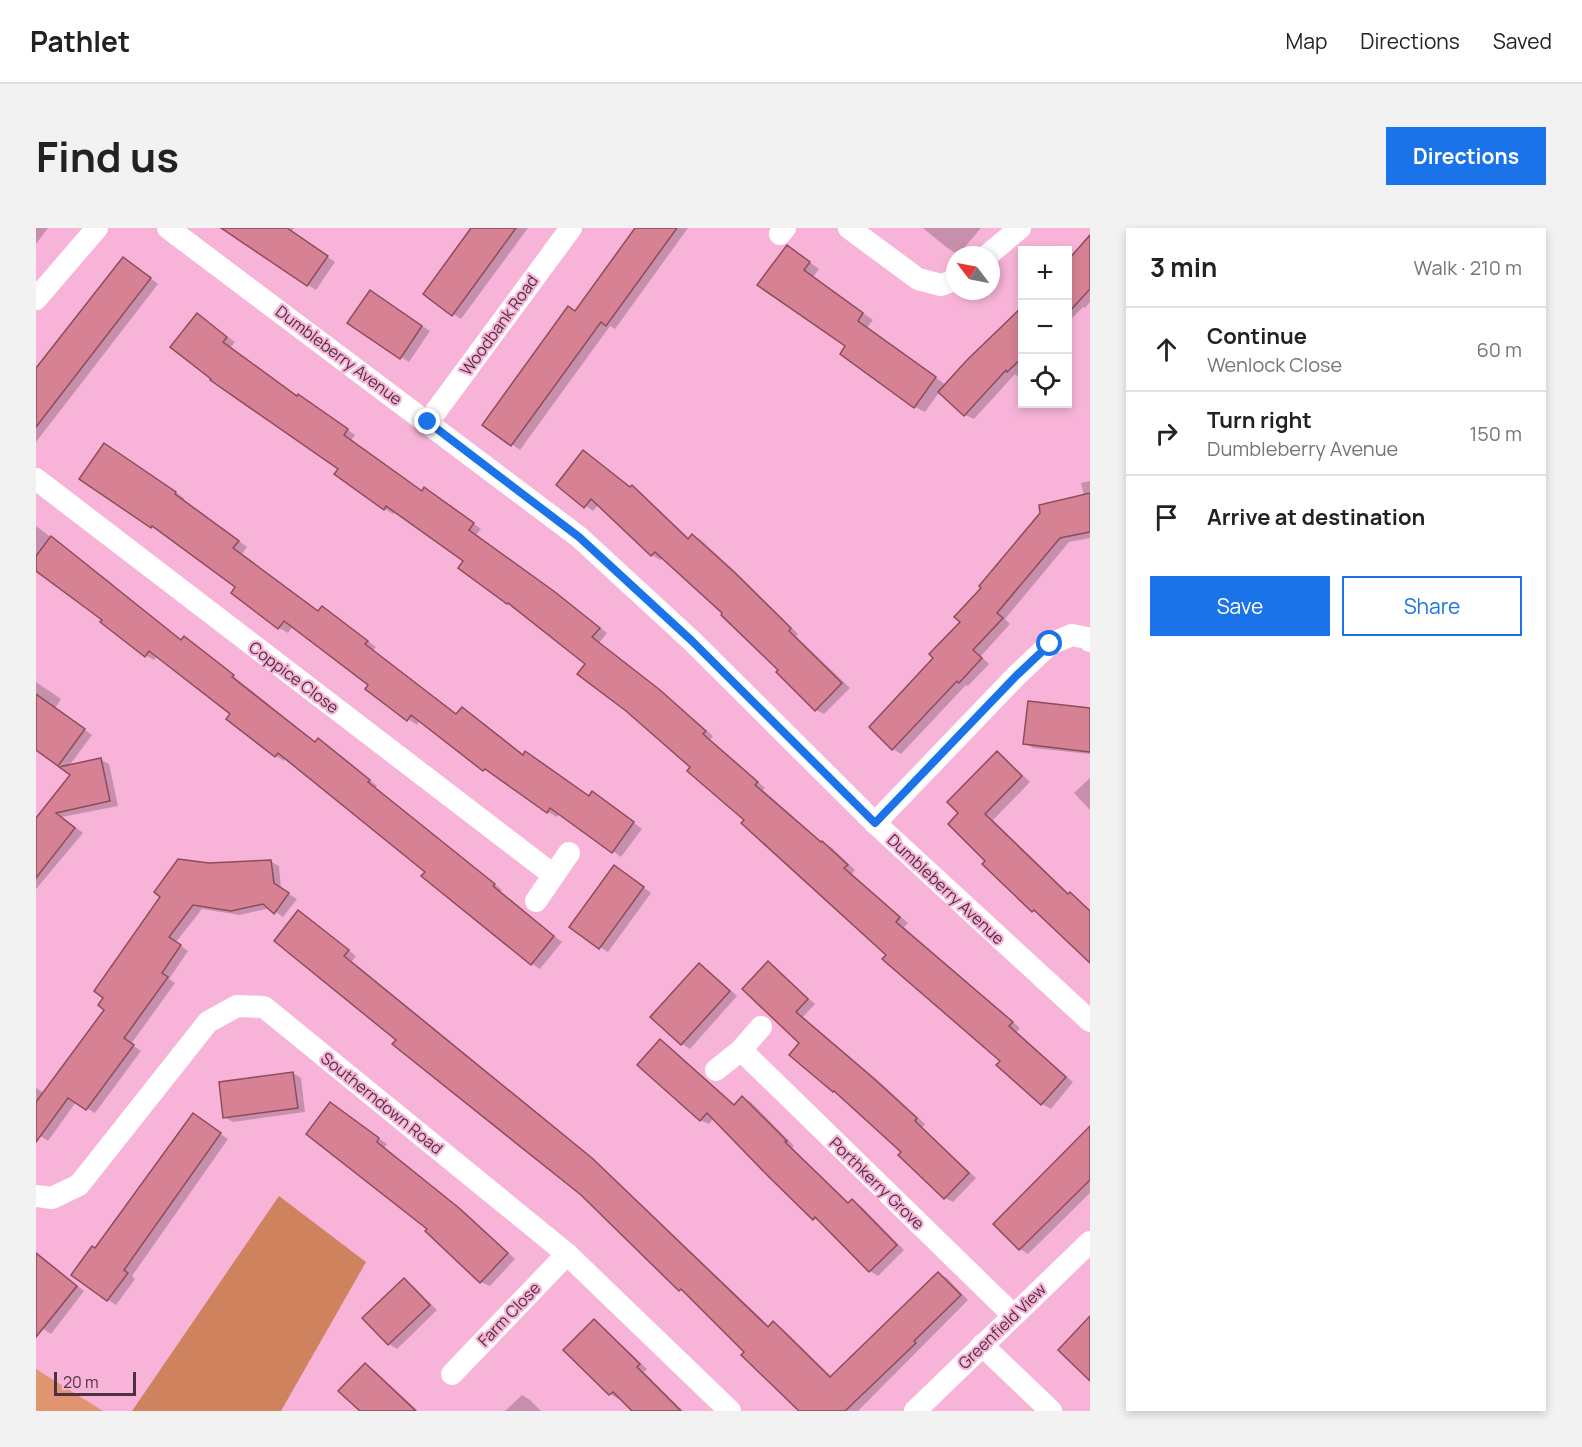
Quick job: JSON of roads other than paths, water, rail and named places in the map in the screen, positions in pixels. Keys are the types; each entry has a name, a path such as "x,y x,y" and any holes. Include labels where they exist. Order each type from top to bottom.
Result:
{"street":[{"path":"36,298 98,228"},
{"name":"Dumbleberry Avenue","path":"168,228 579,537 692,641 875,823 1090,1021"},
{"name":"Woodbank Road","path":"428,422 571,228"},
{"path":"849,228 918,279 941,285 946,283"},
{"path":"999,246 1020,228"},
{"name":"Coppice Close","path":"36,479 552,874"},
{"path":"875,823 1016,676 1050,644 1072,635 1087,638 1090,641"},
{"path":"536,901 552,874 569,853"},
{"name":"Southerndown Road","path":"36,1196 52,1198 79,1185 208,1022 237,1006 264,1007 567,1254 730,1411"},
{"path":"716,1070 741,1050 761,1027"},
{"name":"Porthkerry Grove","path":"741,1050 1013,1315"},
{"name":"Greenfield View","path":"915,1411 1090,1242"},
{"name":"Farm Close","path":"452,1374 567,1254"},
{"path":"982,1346 1051,1411"}]}
